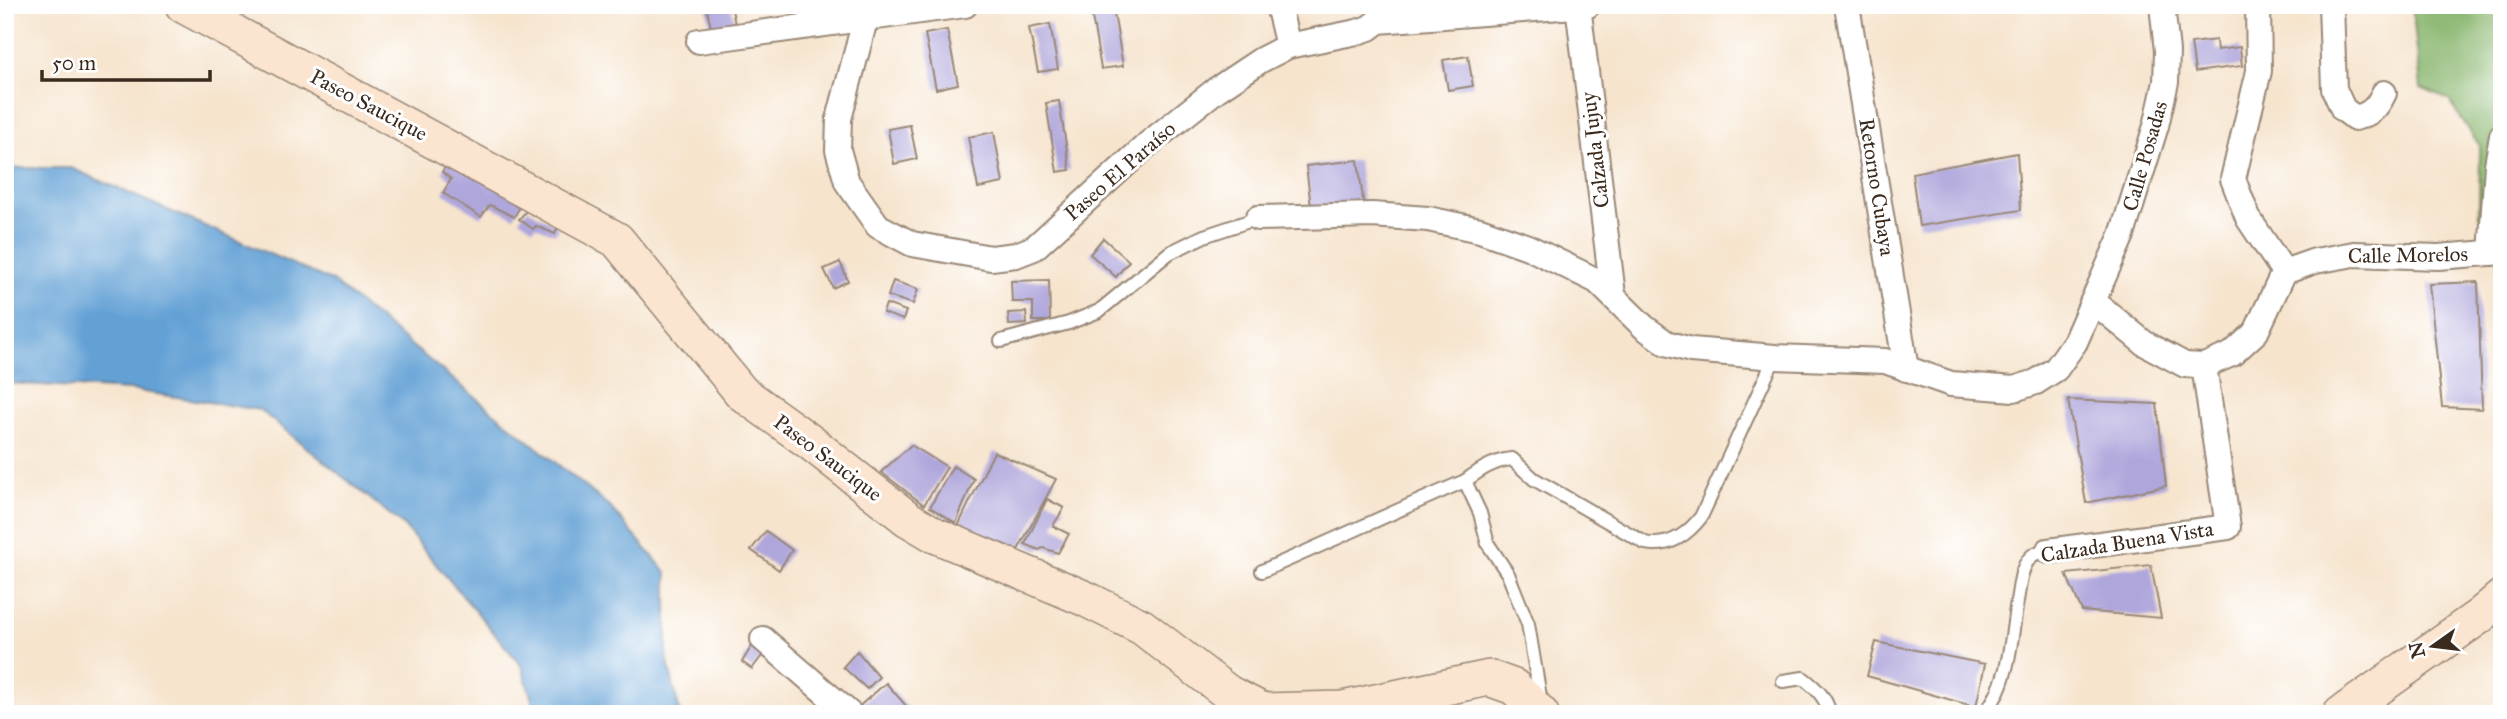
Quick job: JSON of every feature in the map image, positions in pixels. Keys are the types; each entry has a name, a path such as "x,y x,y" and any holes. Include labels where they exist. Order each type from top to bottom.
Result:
{"street":[{"name":"Paseo Saucique","path":"183,5 617,240 742,393 810,442 908,520 935,535 1086,599 1142,627 1228,693 1263,711 1342,709 1489,678 1514,688 1542,714"},
{"path":"699,41 867,13 965,5"},
{"path":"1278,5 1288,46"},
{"name":"Paseo El Paraíso","path":"867,13 839,119 838,150 847,182 877,226 912,244 991,258 1016,256 1034,248 1148,144 1216,90 1261,60 1288,46 1369,28 1381,13 1588,5"},
{"name":"Retorno Cubaya","path":"1847,5 1906,369"},
{"name":"Calle Posadas","path":"1258,218 1372,215 1428,219 1480,230 1528,247 1597,281 1644,327 1667,343 1691,349 1775,357 1885,361 1951,384 2014,389 2036,382 2056,369 2075,342 2122,235 2166,82 2167,51 2162,5"},
{"path":"2093,301 2144,343 2185,365 2204,366 2232,354 2256,332 2284,272 2248,218 2233,179 2259,71 2258,5"},
{"path":"2331,5 2334,89 2343,109 2355,118 2369,115 2379,105 2384,93"},
{"name":"Calzada Jujuy","path":"1578,6 1613,295"},
{"path":"2497,252 2497,165 2502,136"},
{"name":"Calle Morelos","path":"2284,272 2315,261 2354,254 2438,257 2497,252"},
{"name":"Calzada Buena Vista","path":"2048,551 2228,527 2204,366"},
{"path":"2341,714 2481,615 2502,597"},
{"path":"763,639 850,714"}],"lane":[{"path":"1001,341 1099,312 1169,253 1204,236 1258,218"},
{"path":"1262,571 1465,481 1498,461 1513,459 1534,479 1645,543 1657,545 1669,542 1691,530 1702,517 1775,357"},
{"path":"1465,481 1479,513 1488,544 1508,574 1528,624 1542,714"},
{"name":"Calzada Buena Vista","path":"1984,714 1994,702 2003,681 2021,578 2027,561 2032,555 2048,551"},
{"path":"1783,681 1803,678 1816,687 1828,703 1829,714"}],"green space":[{"path":"2412,5 2502,5 2502,212 2479,217 2480,146 2449,100 2421,88"}],"water":[{"path":"5,168 71,168 332,281 609,506 667,573 667,658 680,714 536,714 522,666 403,525 260,410 131,390 5,383"}],"building":[{"path":"706,5 731,5 735,24 711,28"},
{"path":"1113,7 1123,66 1101,69 1091,11"},
{"path":"1050,24 1058,69 1038,72 1029,28"},
{"path":"947,30 958,84 936,89 925,34"},
{"path":"2216,40 2217,50 2240,47 2242,66 2195,72 2191,43"},
{"path":"1468,56 1473,86 1448,90 1443,60"},
{"path":"1059,101 1070,170 1057,172 1046,103"},
{"path":"910,125 917,159 894,164 888,129"},
{"path":"994,132 1003,183 978,188 968,137"},
{"path":"2017,153 2021,210 1919,226 1912,173"},
{"path":"450,158 525,198 514,217 490,205 481,217 443,193 451,179 442,172"},
{"path":"1358,160 1364,209 1312,215 1306,166"},
{"path":"528,209 558,227 555,234 536,226 533,229 519,219"},
{"path":"1103,238 1129,261 1116,277 1090,254"},
{"path":"840,262 848,281 833,288 824,269"},
{"path":"1049,280 1050,321 1033,321 1033,302 1012,302 1011,281"},
{"path":"893,281 918,289 913,304 888,296"},
{"path":"2478,282 2482,409 2442,407 2429,284"},
{"path":"886,304 906,311 903,320 883,313"},
{"path":"1026,312 1027,324 1009,325 1008,313"},
{"path":"2068,400 2157,404 2166,486 2086,503"},
{"path":"911,445 947,467 924,505 881,472"},
{"path":"994,452 1056,479 1018,550 958,526"},
{"path":"953,466 974,479 956,523 930,507"},
{"path":"1047,499 1064,508 1053,526 1069,534 1058,553 1043,548 1039,550 1025,544"},
{"path":"766,531 792,550 779,570 751,550"},
{"path":"2151,565 2161,618 2082,611 2066,574"},
{"path":"1876,642 1985,664 1976,707 1867,676"},
{"path":"753,644 764,653 752,669 742,662"},
{"path":"857,651 879,677 867,689 843,667"},
{"path":"886,683 908,708 901,714 860,714 856,709"}]}
